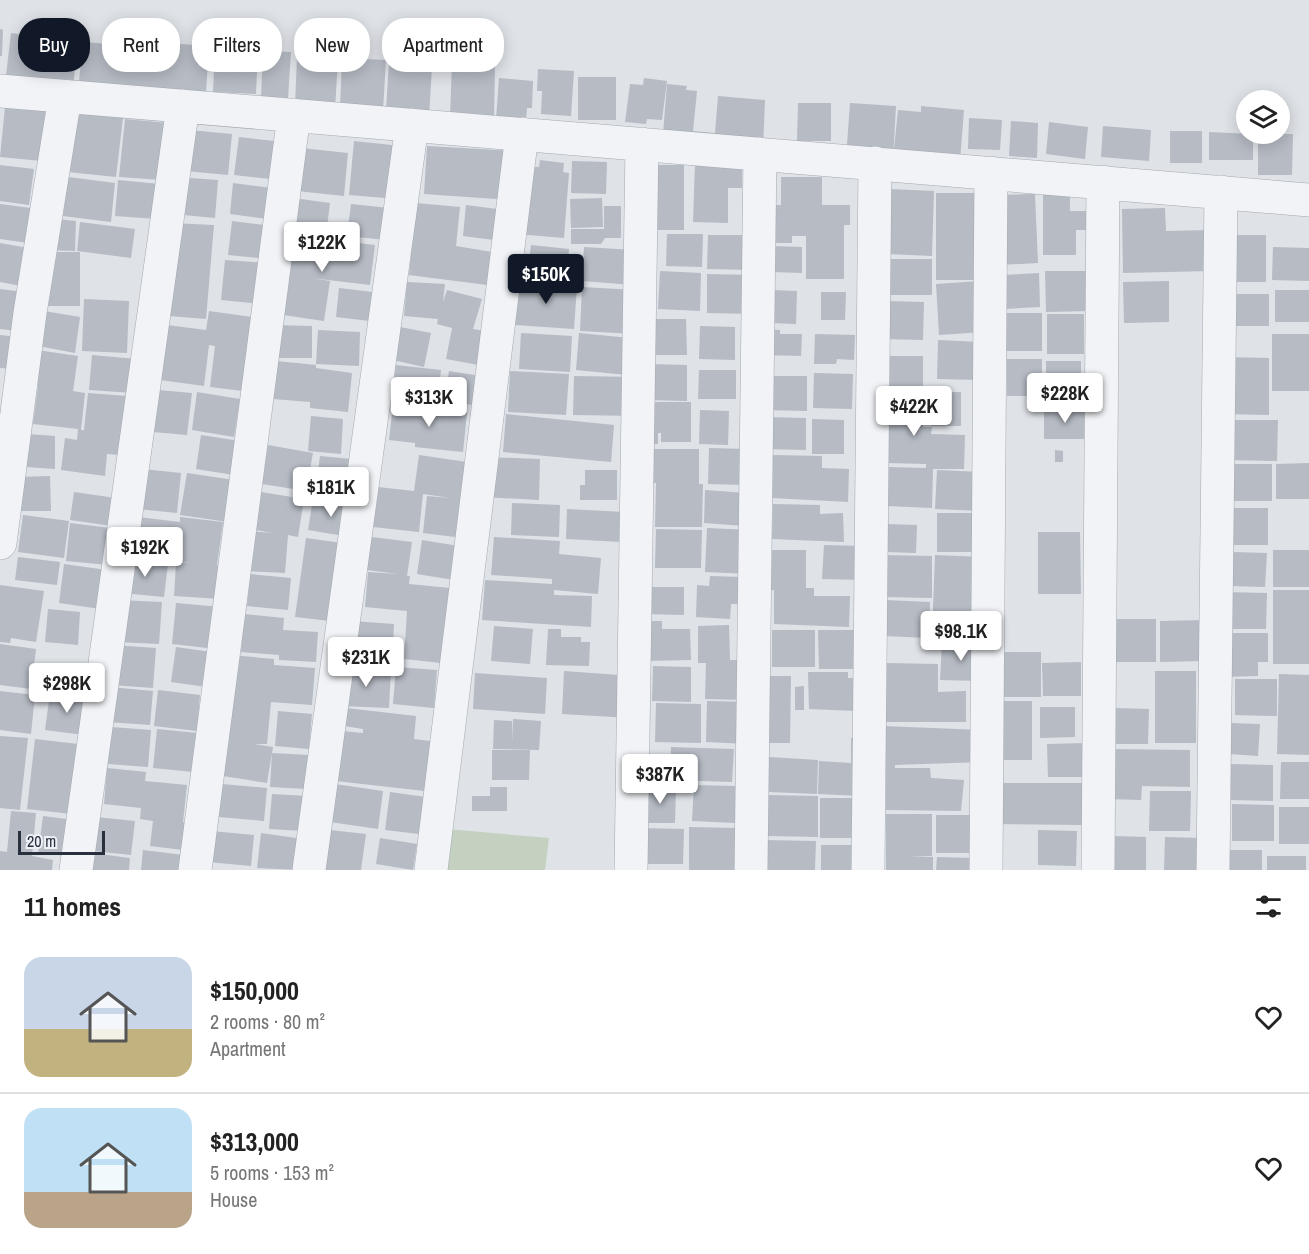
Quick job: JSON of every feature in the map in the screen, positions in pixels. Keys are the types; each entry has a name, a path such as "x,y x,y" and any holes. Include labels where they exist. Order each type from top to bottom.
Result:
{"street":[{"path":"0,91 1309,200"},
{"path":"0,543 30,313 65,97"},
{"path":"76,870 183,106"},
{"path":"195,870 294,116"},
{"path":"309,870 412,125"},
{"path":"431,870 522,134"},
{"path":"631,870 642,144"},
{"path":"751,870 760,154"},
{"path":"868,870 875,164"},
{"path":"986,870 991,173"},
{"path":"1098,870 1103,182"},
{"path":"1213,870 1221,192"}],"green space":[{"path":"447,829 549,838 545,870 443,870"}],"building":[{"path":"0,29 3,30 2,56 0,56"},
{"path":"11,33 18,34 18,72 75,72 74,80 6,76"},
{"path":"90,43 102,43 102,72 180,72 180,44 192,45 192,72 207,72 206,92 79,81 80,72 90,72"},
{"path":"282,52 291,52 288,98 261,97 262,72 282,72"},
{"path":"370,59 382,60 382,72 385,72 383,111 340,108 341,72 370,72"},
{"path":"538,69 574,71 571,116 541,114 542,91 537,91"},
{"path":"214,72 257,72 256,94 213,92"},
{"path":"296,72 337,72 335,109 295,106"},
{"path":"388,72 432,72 429,117 386,110"},
{"path":"452,72 495,72 494,117 450,116"},
{"path":"578,77 616,77 616,120 578,120"},
{"path":"499,78 533,81 532,108 527,108 526,121 496,119"},
{"path":"644,78 667,81 662,120 647,119 646,124 625,122 630,84 643,85"},
{"path":"667,84 687,86 686,90 697,91 693,131 715,133 718,96 765,100 763,150 663,134"},
{"path":"798,103 831,103 831,141 797,141"},
{"path":"850,103 896,106 893,159 898,110 921,112 921,106 964,110 960,161 846,159"},
{"path":"5,107 47,111 42,161 0,157"},
{"path":"75,113 123,118 116,177 68,172"},
{"path":"969,118 1002,120 1000,150 968,149"},
{"path":"125,119 168,123 162,180 119,177"},
{"path":"1011,121 1038,123 1037,158 1009,156"},
{"path":"1049,122 1088,127 1085,159 1046,154"},
{"path":"1103,126 1151,130 1149,161 1101,157"},
{"path":"189,130 232,134 228,175 185,171"},
{"path":"1170,131 1202,131 1202,163 1170,163"},
{"path":"1209,132 1236,133 1236,144 1253,144 1253,160 1209,160"},
{"path":"1290,134 1293,134 1292,175 1258,175 1258,144 1290,144"},
{"path":"239,137 283,142 279,180 234,175"},
{"path":"354,141 401,146 397,199 349,195"},
{"path":"427,146 514,151 510,200 424,194"},
{"path":"301,148 348,153 344,196 297,191"},
{"path":"540,160 564,163 563,172 569,173 564,238 517,234 533,167 539,167"},
{"path":"572,161 607,162 606,194 571,193"},
{"path":"695,163 742,164 742,188 728,188 728,223 693,222"},
{"path":"0,165 34,169 29,205 0,201"},
{"path":"649,165 684,165 684,230 649,230"},
{"path":"68,177 115,183 111,222 63,216"},
{"path":"176,177 218,180 215,218 173,214"},
{"path":"781,177 822,177 822,205 850,205 850,225 844,225 844,279 806,279 806,236 792,236 792,243 762,243 763,205 781,205"},
{"path":"118,180 160,184 157,219 115,216"},
{"path":"233,183 280,189 276,220 230,214"},
{"path":"890,189 934,191 932,256 888,254"},
{"path":"936,193 983,193 983,280 936,280"},
{"path":"1035,194 1038,263 999,265 996,195"},
{"path":"1043,195 1070,195 1070,211 1086,211 1086,230 1076,230 1076,255 1043,255"},
{"path":"293,198 330,203 326,235 288,230"},
{"path":"602,198 603,227 571,228 570,199"},
{"path":"416,203 460,207 456,246 492,252 487,285 409,275"},
{"path":"0,204 39,209 35,244 0,239"},
{"path":"351,204 389,208 386,240 347,236"},
{"path":"466,205 505,210 501,241 463,236"},
{"path":"604,206 621,206 621,238 605,238 601,244 571,244 571,229 604,229"},
{"path":"1165,208 1166,231 1211,230 1211,271 1123,273 1122,209"},
{"path":"47,218 76,221 75,251 43,250"},
{"path":"232,221 273,226 269,259 228,255"},
{"path":"80,222 135,229 131,258 77,251"},
{"path":"170,223 214,225 206,319 169,316"},
{"path":"667,234 703,234 702,267 666,266"},
{"path":"288,235 375,245 370,285 311,278 330,281 324,321 283,315"},
{"path":"708,235 750,235 750,270 707,269"},
{"path":"1221,235 1266,235 1266,282 1221,282"},
{"path":"0,243 34,249 27,287 0,282"},
{"path":"531,245 569,249 566,283 527,279"},
{"path":"771,246 802,247 802,273 771,272"},
{"path":"584,247 634,250 633,285 582,281"},
{"path":"1273,247 1309,248 1309,281 1272,280"},
{"path":"42,252 80,252 80,306 42,306"},
{"path":"886,259 932,259 932,295 886,295"},
{"path":"225,260 266,263 262,304 221,300"},
{"path":"660,271 701,273 700,311 658,309"},
{"path":"1045,271 1090,271 1091,311 1046,312"},
{"path":"1039,273 1040,307 1005,309 1004,275"},
{"path":"707,274 752,275 752,314 707,313"},
{"path":"518,281 577,286 574,329 515,325"},
{"path":"980,281 983,332 939,335 936,284"},
{"path":"1169,281 1169,322 1124,323 1123,282"},
{"path":"407,282 445,284 443,302 447,290 482,299 473,329 491,332 484,366 446,359 452,328 437,324 438,319 404,316"},
{"path":"582,287 636,290 634,334 580,331"},
{"path":"339,288 381,293 378,322 336,317"},
{"path":"0,289 24,292 17,331 0,329"},
{"path":"771,290 797,291 796,324 770,323"},
{"path":"1275,290 1309,290 1309,322 1275,322"},
{"path":"821,292 846,292 845,320 821,320"},
{"path":"1227,294 1269,294 1269,326 1227,326"},
{"path":"84,299 129,301 127,353 82,351"},
{"path":"884,301 924,302 923,340 883,339"},
{"path":"44,311 80,317 75,353 38,346"},
{"path":"209,311 252,317 251,392 210,387 215,346 209,345 204,386 160,380 167,325 206,330"},
{"path":"999,313 1042,313 1042,351 999,351"},
{"path":"1047,314 1084,314 1084,354 1047,354"},
{"path":"652,319 686,319 687,355 653,355"},
{"path":"274,325 312,326 312,358 274,358"},
{"path":"395,326 431,333 424,367 388,359"},
{"path":"700,326 735,327 735,360 699,359"},
{"path":"766,329 780,330 780,334 802,334 801,356 765,355"},
{"path":"318,330 360,332 359,366 316,364"},
{"path":"521,333 572,336 570,372 519,369"},
{"path":"579,333 640,339 637,376 576,370"},
{"path":"815,334 855,335 854,360 837,359 836,364 814,364"},
{"path":"1272,334 1309,334 1309,391 1272,391"},
{"path":"0,335 19,337 16,369 0,368"},
{"path":"938,340 981,342 980,380 937,379"},
{"path":"37,350 78,356 73,391 85,393 81,430 84,430 88,393 127,396 120,455 107,454 105,476 61,470 65,438 77,440 78,429 33,424 38,386 31,385"},
{"path":"92,355 137,359 134,393 89,390"},
{"path":"885,356 923,356 923,427 932,427 931,434 965,435 964,469 933,469 932,508 887,506 889,467 926,468 926,464 886,463"},
{"path":"1225,357 1269,358 1269,415 1225,414"},
{"path":"1007,359 1042,359 1042,396 1007,396"},
{"path":"276,361 316,365 316,368 352,373 348,412 310,408 310,402 273,399"},
{"path":"1046,361 1081,361 1081,395 1046,395"},
{"path":"648,364 687,365 687,401 648,400"},
{"path":"396,365 441,370 437,405 392,399"},
{"path":"699,370 736,370 736,399 698,399"},
{"path":"449,371 488,377 483,407 445,400"},
{"path":"510,371 569,374 566,415 508,412"},
{"path":"814,373 853,374 852,409 813,408"},
{"path":"574,376 637,377 637,416 573,415"},
{"path":"764,376 807,376 807,411 763,410"},
{"path":"146,389 192,393 187,435 142,431"},
{"path":"197,392 240,399 234,437 192,430"},
{"path":"932,392 961,392 961,426 931,426"},
{"path":"644,402 691,402 691,442 661,442 661,433 658,433 658,444 644,444"},
{"path":"393,405 467,413 463,452 415,447 415,443 389,440"},
{"path":"1044,408 1086,408 1086,439 1044,439"},
{"path":"700,410 729,411 728,445 699,444"},
{"path":"506,414 614,425 611,462 503,452"},
{"path":"311,416 343,419 341,454 308,451"},
{"path":"763,417 806,418 806,450 763,449"},
{"path":"812,419 844,420 844,454 812,454"},
{"path":"1226,420 1278,420 1277,461 1226,460"},
{"path":"14,433 55,436 55,469 12,466"},
{"path":"201,435 246,442 240,476 196,469"},
{"path":"268,445 313,453 306,491 262,484"},
{"path":"709,448 746,449 745,485 708,484"},
{"path":"649,449 699,449 699,484 703,484 702,527 655,527 656,483 649,483"},
{"path":"1055,450 1063,451 1063,462 1055,462"},
{"path":"419,455 467,462 463,538 423,533 427,496 451,498 423,494 419,532 373,527 378,487 414,491"},
{"path":"773,455 822,456 822,468 849,469 848,502 772,498"},
{"path":"320,456 362,460 358,493 316,488"},
{"path":"485,457 540,459 539,500 483,497"},
{"path":"1309,463 1309,499 1276,499 1276,464"},
{"path":"1230,464 1272,464 1272,501 1229,501"},
{"path":"143,469 181,473 177,513 138,509"},
{"path":"585,470 617,470 617,500 580,500 580,485 585,485"},
{"path":"937,470 982,472 981,511 935,509"},
{"path":"187,473 241,481 235,523 180,515"},
{"path":"50,476 51,511 17,511 16,477"},
{"path":"705,490 746,493 744,526 704,523"},
{"path":"74,492 116,498 112,526 70,520"},
{"path":"261,492 304,499 298,537 288,535 285,573 245,571 247,531 274,533 255,530"},
{"path":"313,499 352,506 350,537 308,530"},
{"path":"512,503 560,505 559,537 511,535"},
{"path":"773,504 820,505 820,514 843,513 844,542 772,539"},
{"path":"1226,508 1268,508 1268,545 1225,545"},
{"path":"567,509 624,512 622,542 566,539"},
{"path":"937,513 980,513 980,552 937,552"},
{"path":"23,515 69,521 64,558 18,552"},
{"path":"138,517 180,522 180,517 223,522 217,565 223,566 221,599 174,596 176,563 189,563 175,561 179,530 175,554 134,549"},
{"path":"70,523 111,528 108,565 66,561"},
{"path":"886,524 917,525 916,553 886,552"},
{"path":"707,528 751,530 750,574 705,572"},
{"path":"656,529 702,530 701,568 655,568"},
{"path":"1038,532 1080,532 1081,594 1038,594"},
{"path":"364,536 412,542 407,576 410,576 409,584 450,588 450,664 404,659 407,611 365,607 368,572 399,574 359,569"},
{"path":"494,537 560,541 559,554 601,558 598,594 554,590 554,595 592,596 591,627 482,620 485,580 552,584 552,579 491,575"},
{"path":"306,538 349,544 339,622 295,617"},
{"path":"422,540 465,547 460,581 417,574"},
{"path":"824,545 865,546 863,580 822,579"},
{"path":"768,550 806,550 806,588 814,588 814,596 850,596 849,627 774,624 774,590 768,590"},
{"path":"1273,550 1309,550 1309,587 1273,587"},
{"path":"1232,552 1267,553 1265,587 1231,586"},
{"path":"883,555 932,556 932,598 883,597"},
{"path":"935,555 983,557 980,636 932,635"},
{"path":"18,557 60,562 57,585 15,580"},
{"path":"126,559 168,564 164,597 122,593"},
{"path":"64,564 107,570 101,609 59,603"},
{"path":"250,574 291,578 288,610 247,606"},
{"path":"710,576 743,577 742,604 731,604 730,619 696,617 697,585 709,586"},
{"path":"0,585 44,591 36,642 11,638 10,643 0,642"},
{"path":"646,587 684,587 684,615 645,614"},
{"path":"1273,590 1309,590 1309,664 1273,664"},
{"path":"1224,592 1267,593 1266,629 1224,629"},
{"path":"118,600 162,602 159,644 116,642"},
{"path":"885,600 930,602 929,638 883,636"},
{"path":"176,603 221,607 216,649 172,644"},
{"path":"48,609 80,612 78,645 45,642"},
{"path":"244,614 284,618 283,630 318,632 316,662 279,660 279,655 241,652"},
{"path":"1110,619 1156,619 1156,662 1111,662"},
{"path":"1205,620 1206,661 1160,662 1160,621"},
{"path":"352,621 394,624 392,661 349,658"},
{"path":"646,621 662,621 662,629 690,629 691,660 646,661"},
{"path":"729,625 730,660 748,660 746,700 705,699 706,663 698,663 698,626"},
{"path":"494,626 533,629 530,664 491,661"},
{"path":"548,629 561,629 561,637 581,637 581,642 590,642 589,666 546,665"},
{"path":"772,630 815,630 815,667 772,667"},
{"path":"818,630 863,630 863,669 819,669"},
{"path":"1222,633 1268,633 1268,662 1258,662 1258,676 1223,677"},
{"path":"942,643 982,644 981,681 940,680"},
{"path":"0,644 36,649 31,689 0,685"},
{"path":"113,645 156,648 153,688 111,685"},
{"path":"176,647 212,652 207,687 171,682"},
{"path":"993,652 1041,652 1041,697 993,697"},
{"path":"230,655 274,659 274,665 315,668 312,705 271,702 267,744 254,744 273,747 267,783 223,776 229,741 223,741"},
{"path":"1081,662 1081,696 1043,696 1042,663"},
{"path":"885,663 938,664 938,692 966,691 966,722 884,722"},
{"path":"38,665 74,668 72,692 36,689"},
{"path":"653,666 691,667 691,702 652,701"},
{"path":"343,667 391,669 389,708 341,706"},
{"path":"396,667 437,670 434,708 393,704"},
{"path":"564,671 633,676 631,718 562,714"},
{"path":"1155,671 1196,671 1196,743 1155,743"},
{"path":"808,672 848,672 848,678 856,678 856,711 809,709"},
{"path":"475,673 547,678 545,714 473,709"},
{"path":"1279,674 1309,675 1309,755 1277,754"},
{"path":"763,676 791,676 790,743 757,743"},
{"path":"1235,679 1277,679 1277,716 1235,715"},
{"path":"804,686 804,710 795,710 795,687"},
{"path":"110,687 153,691 150,725 107,722"},
{"path":"158,690 200,695 197,731 154,726"},
{"path":"0,691 35,695 31,734 0,730"},
{"path":"50,693 88,698 84,735 45,730"},
{"path":"707,701 750,702 748,744 706,742"},
{"path":"989,701 1032,701 1032,760 989,760"},
{"path":"656,703 701,704 701,743 655,742"},
{"path":"1040,707 1075,707 1075,737 1040,738"},
{"path":"346,708 416,716 414,739 439,742 433,792 336,781 342,731 363,733 363,729 344,726"},
{"path":"1115,708 1149,709 1148,744 1114,744"},
{"path":"278,711 312,714 309,749 275,746"},
{"path":"513,719 541,721 539,750 493,749 494,720 512,721 512,742"},
{"path":"1231,723 1260,724 1258,756 1229,754"},
{"path":"883,726 982,730 982,762 895,765 895,768 930,768 931,778 964,780 961,811 886,810 886,775 862,775 861,796 818,794 819,761 851,763 851,738 883,738"},
{"path":"111,727 151,730 148,767 108,764"},
{"path":"157,729 208,734 204,773 153,768"},
{"path":"0,736 28,738 20,810 0,808"},
{"path":"35,739 78,744 71,814 27,809"},
{"path":"1086,743 1086,777 1048,777 1047,744"},
{"path":"671,747 734,749 732,782 670,780"},
{"path":"1109,749 1190,750 1190,787 1142,786 1141,800 1108,799"},
{"path":"492,750 530,750 529,780 492,780"},
{"path":"272,753 308,755 306,789 270,787"},
{"path":"769,757 818,760 817,794 768,792"},
{"path":"1281,762 1309,762 1309,799 1280,799"},
{"path":"1231,764 1273,765 1273,801 1231,800"},
{"path":"107,768 146,772 145,781 187,785 183,822 194,824 191,851 150,846 153,821 140,819 141,808 104,804"},
{"path":"992,783 1083,783 1082,825 992,824"},
{"path":"222,784 267,788 264,821 219,817"},
{"path":"335,784 383,791 378,829 330,822"},
{"path":"694,785 736,786 735,823 692,821"},
{"path":"490,787 507,787 507,811 472,811 472,796 490,796"},
{"path":"645,787 676,787 675,823 644,823"},
{"path":"1150,791 1191,791 1190,831 1149,831"},
{"path":"390,792 433,798 428,835 385,830"},
{"path":"272,794 307,796 304,831 269,829"},
{"path":"767,795 818,796 818,837 767,836"},
{"path":"820,798 862,798 862,838 820,838"},
{"path":"1232,804 1274,805 1274,841 1232,841"},
{"path":"1279,807 1309,807 1309,844 1279,844"},
{"path":"11,811 36,813 32,856 53,860 52,870 0,870 0,851 7,852"},
{"path":"886,814 932,814 932,856 908,857 933,857 933,870 886,870"},
{"path":"936,815 972,815 972,853 936,853"},
{"path":"43,816 90,822 86,858 38,853"},
{"path":"96,817 135,821 131,855 93,851"},
{"path":"689,827 736,828 735,870 689,870"},
{"path":"641,828 684,829 683,864 640,864"},
{"path":"330,830 366,834 361,870 325,870"},
{"path":"1038,830 1077,831 1076,866 1038,865"},
{"path":"211,831 254,835 251,866 208,862"},
{"path":"261,833 303,839 299,870 257,868"},
{"path":"1112,836 1146,837 1146,870 1111,870"},
{"path":"1165,837 1200,838 1199,870 1164,870"},
{"path":"380,838 417,844 413,870 376,864"},
{"path":"759,840 816,841 815,870 759,870"},
{"path":"821,845 856,845 856,870 821,870"},
{"path":"143,850 192,856 190,870 141,870"},
{"path":"1220,850 1262,850 1262,870 1219,870"},
{"path":"92,853 130,858 129,870 90,870"},
{"path":"1267,856 1306,856 1306,870 1267,870"},
{"path":"937,857 975,858 975,870 936,870"}]}
